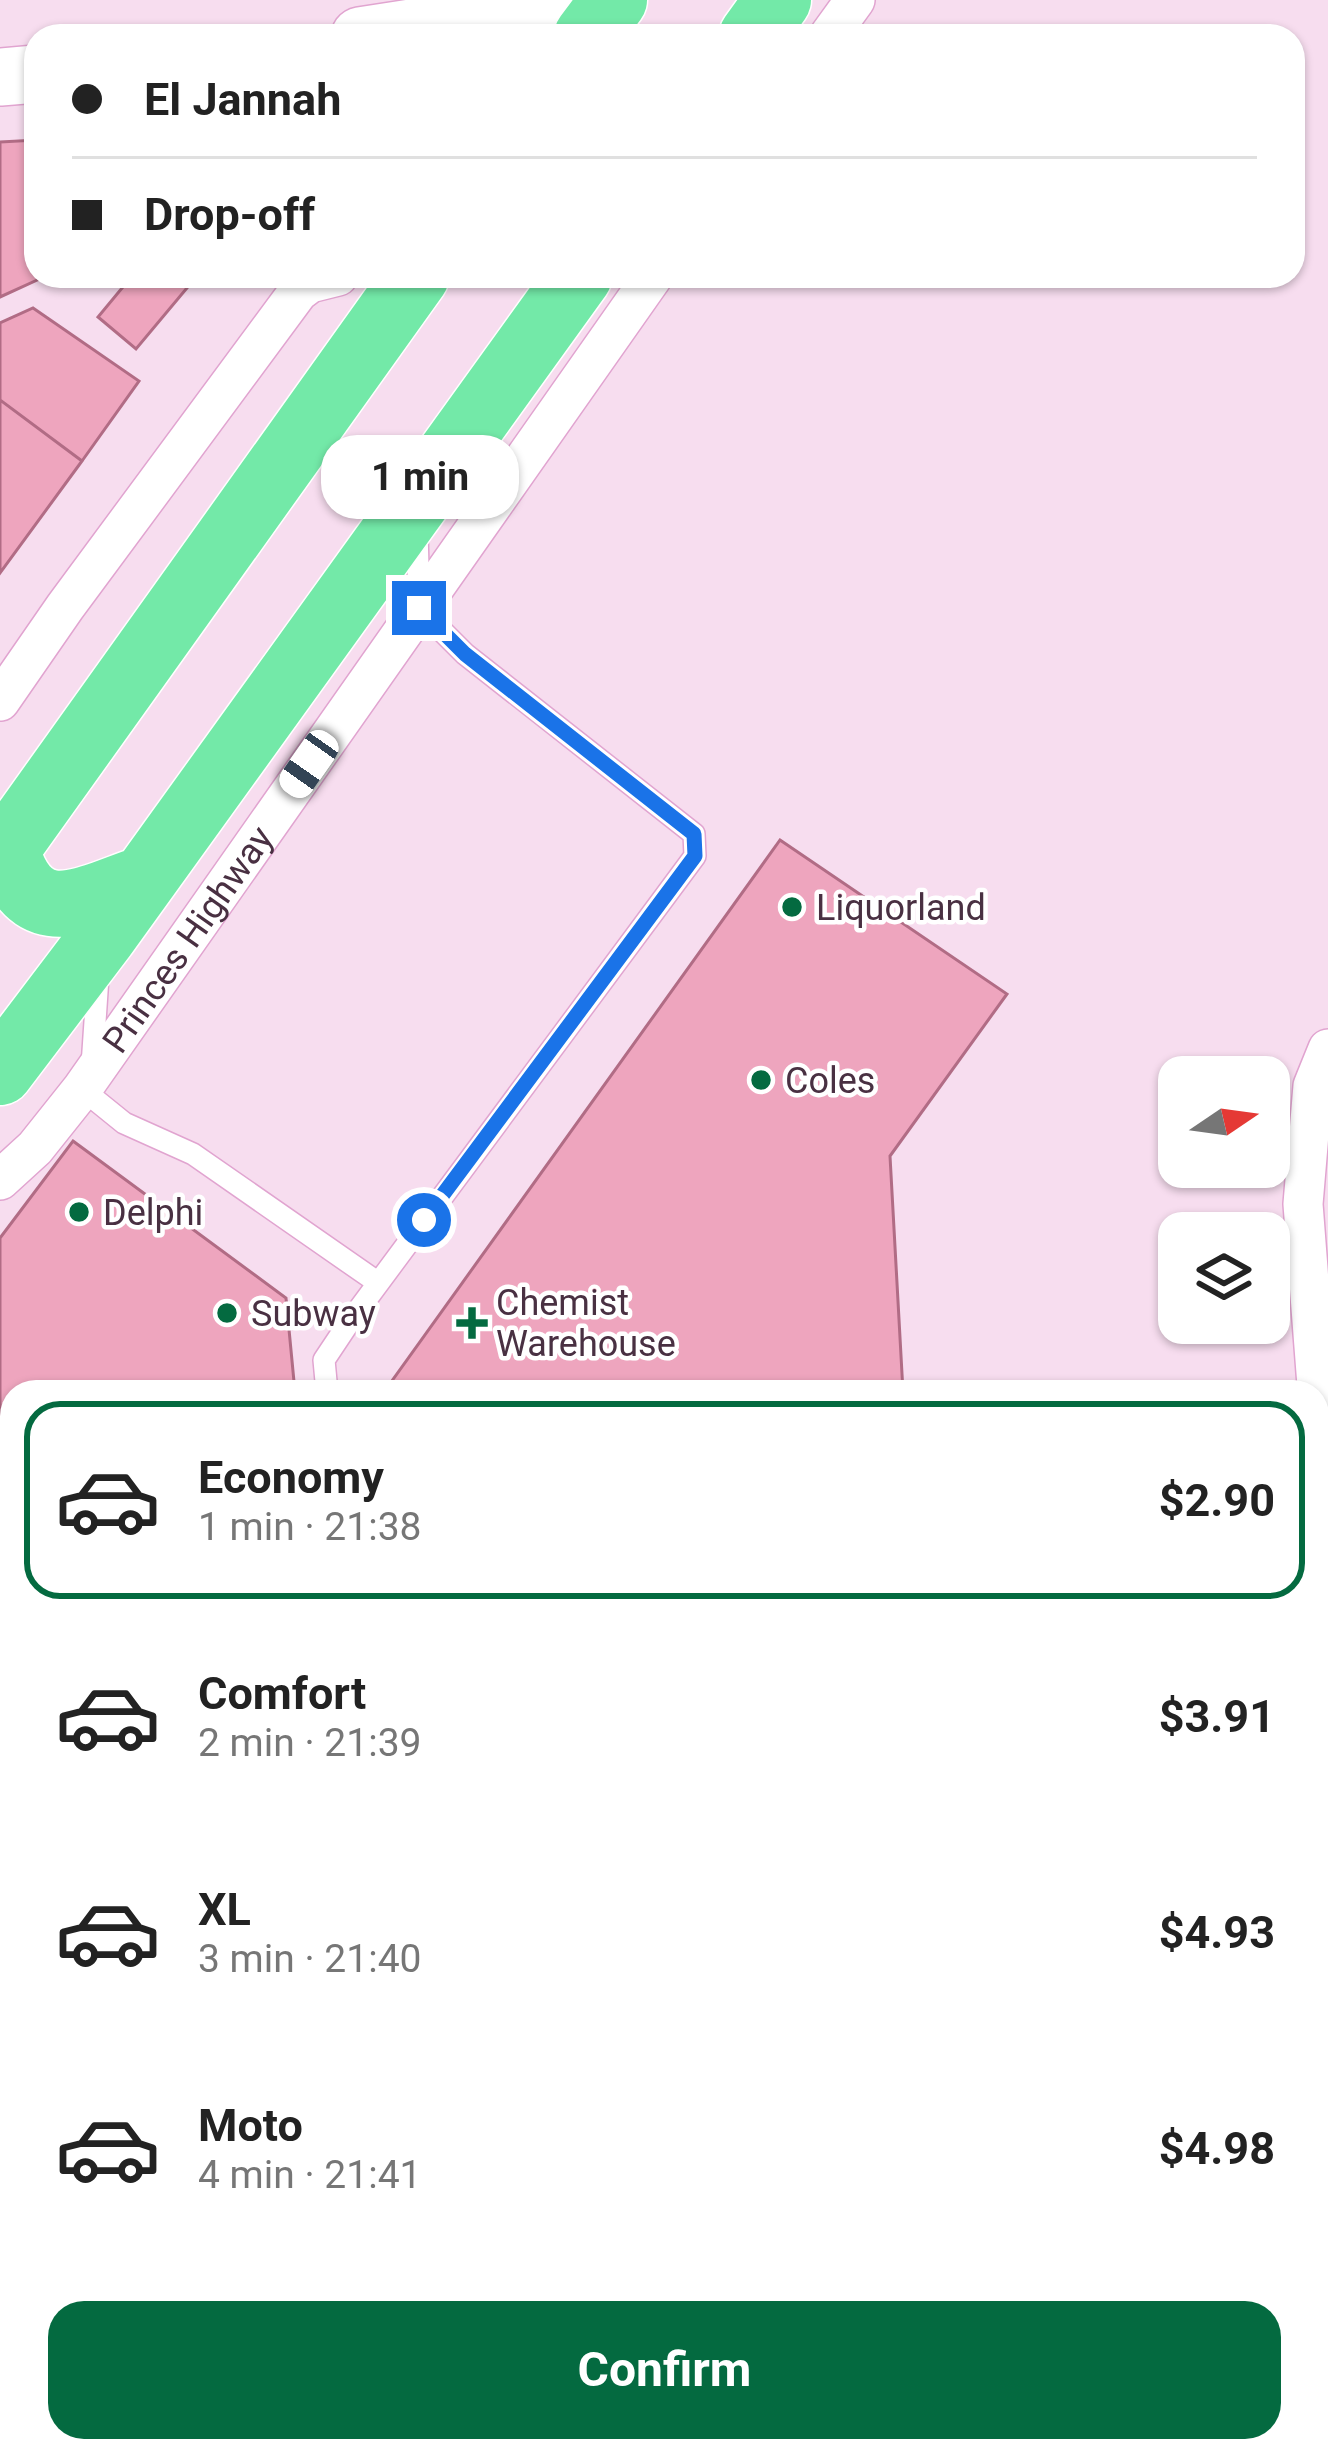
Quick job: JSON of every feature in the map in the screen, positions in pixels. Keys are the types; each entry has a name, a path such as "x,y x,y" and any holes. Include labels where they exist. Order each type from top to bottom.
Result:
{"highway":[{"path":"144,879 74,902 47,904 22,887 3,854 397,288"},
{"name":"Princes Highway","path":"0,1072 104,935 567,288"}],"street":[{"path":"418,24 495,8 535,11 590,0"},
{"path":"0,701 303,288"},
{"name":"Princes Highway","path":"1,1179 45,1137 87,1082 645,288"},
{"path":"1317,1380 1303,1204 1313,1086 1328,1049"}],"lane":[{"path":"326,1380 324,1360 377,1282 695,856 694,834 465,654 419,608 419,499"},
{"path":"104,935 87,1082 124,1123 193,1154 377,1282"}],"building":[{"path":"24,141 24,286 0,297 0,142"},
{"path":"122,288 187,288 136,349 98,317"},
{"path":"33,308 139,381 82,461 0,400 0,323"},
{"path":"0,400 82,461 0,573"},
{"path":"780,840 1007,994 890,1156 902,1380 393,1380"},
{"path":"73,1141 286,1298 294,1380 0,1380 0,1238"}],"place":[{"name":"Liquorland","path":"792,907"},
{"name":"Coles","path":"761,1080"},
{"name":"Delphi","path":"79,1212"},
{"name":"Subway","path":"227,1313"},
{"name":"Chemist Warehouse","path":"472,1323"}],"route":[{"path":"419,608 465,654 694,834 695,856 424,1220"}]}
